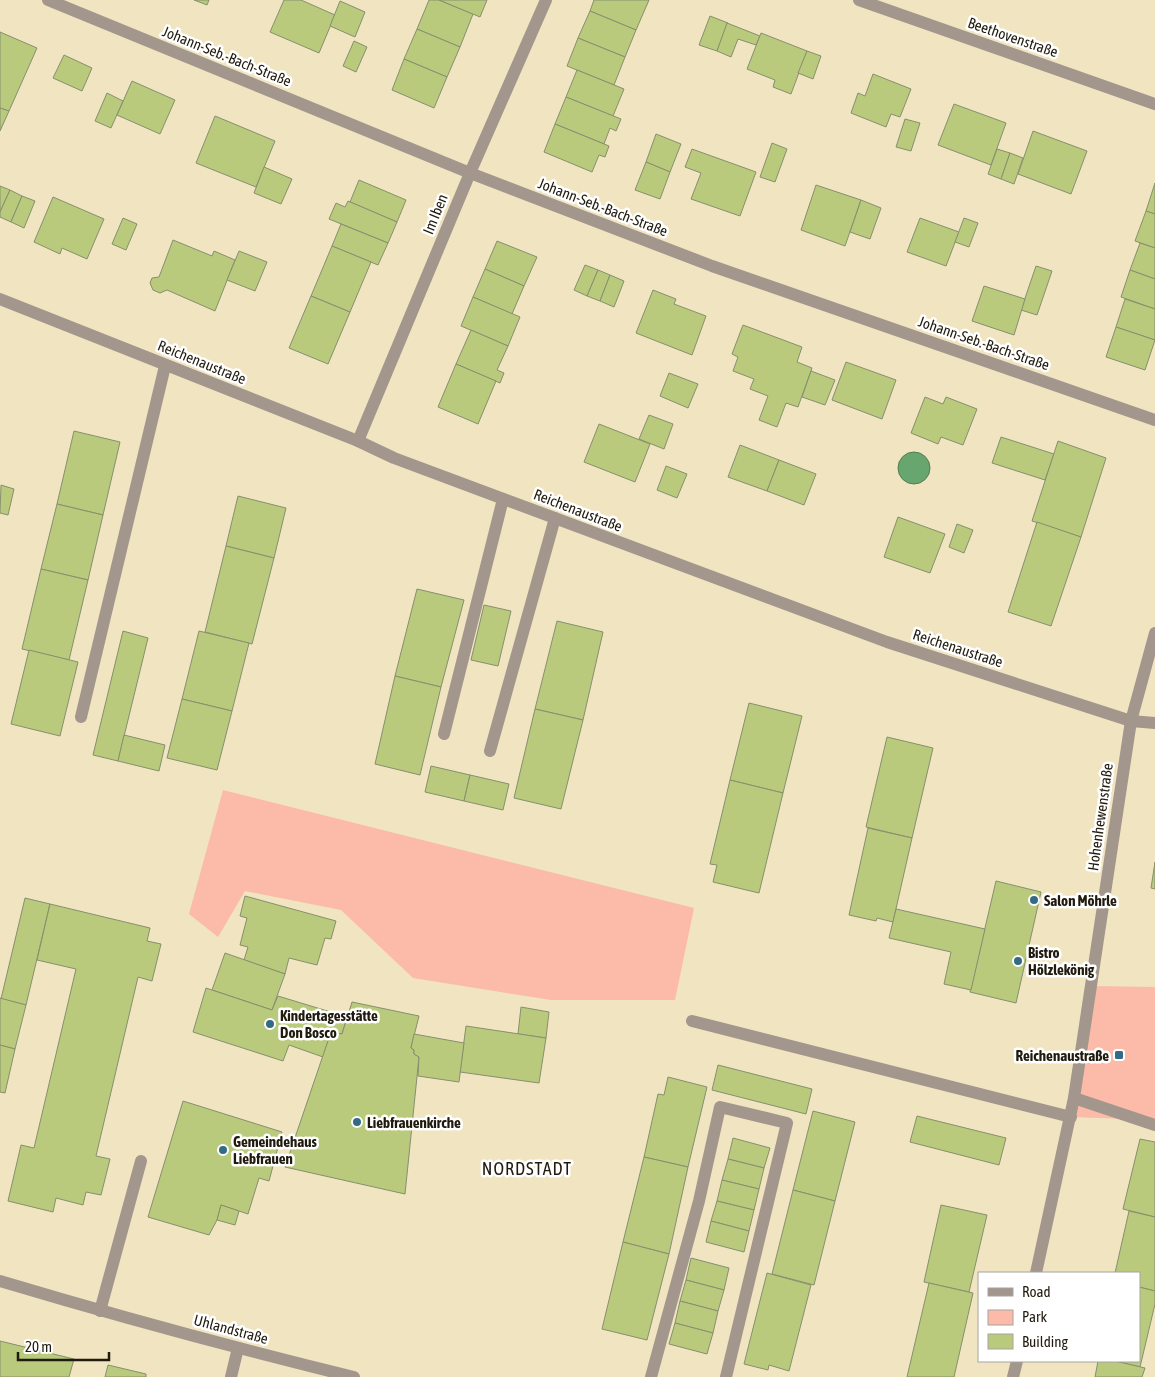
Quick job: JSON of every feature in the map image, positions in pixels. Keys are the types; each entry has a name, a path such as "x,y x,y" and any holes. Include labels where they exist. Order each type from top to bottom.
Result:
{"street":[{"name":"Johann-Seb.-Bach-Straße","path":"48,0 470,173 712,266 1155,420"},
{"name":"Im Iben","path":"358,442 470,173 546,0"},
{"name":"Beethovenstraße","path":"859,0 1155,104"},
{"name":"Reichenaustraße","path":"0,298 394,458 887,642 1131,721 1155,723"},
{"path":"80,716 165,366"},
{"path":"444,734 503,498"},
{"path":"490,751 555,518"},
{"name":"Hohenhewenstraße","path":"1036,1272 1071,1117 1131,721 1155,633"},
{"path":"692,1021 1071,1117"},
{"path":"1074,1098 1155,1125"},
{"path":"651,1377 699,1201 720,1107 787,1123 726,1377"},
{"path":"100,1311 141,1161"},
{"name":"Uhlandstraße","path":"0,1281 100,1311 141,1320 238,1348 354,1377"},
{"path":"231,1377 238,1348"},
{"path":"1013,1377 1017,1362"}],"green space":[{"path":"223,790 694,908 675,1000 551,1000 413,978 341,910 245,891 218,937 189,914"},
{"path":"1091,986 1155,987 1155,1120 1071,1117"}],"shaded area":[{"path":"914,452 920,453 925,457 929,462 929,474 925,479 920,483 914,484 908,483 903,479 899,474 898,468 899,462 903,457 908,453"}],"building":[{"path":"194,0 209,0 207,5"},
{"path":"284,0 301,0 335,15 319,53 270,32"},
{"path":"429,0 439,0 473,14 460,47 417,29"},
{"path":"439,0 487,0 480,17"},
{"path":"594,0 649,0 636,30 590,11"},
{"path":"340,1 365,12 355,37 330,26"},
{"path":"590,11 636,30 625,57 578,38"},
{"path":"710,16 728,23 717,51 699,45"},
{"path":"727,23 760,36 756,45 738,39 731,57 717,51"},
{"path":"417,29 460,47 447,77 404,59"},
{"path":"0,32 37,48 9,111 0,108"},
{"path":"761,33 807,51 791,94 773,87 775,80 747,69"},
{"path":"578,38 625,57 614,85 567,66"},
{"path":"354,41 367,47 356,72 343,66"},
{"path":"807,51 821,56 813,79 798,73"},
{"path":"64,55 92,68 82,91 53,78"},
{"path":"404,59 447,77 434,108 392,90"},
{"path":"577,70 624,89 613,116 566,97"},
{"path":"873,74 911,89 900,117 891,114 886,127 851,113 858,93 865,96"},
{"path":"132,81 175,100 160,134 117,115"},
{"path":"107,93 123,101 111,128 95,121"},
{"path":"566,97 621,119 616,131 610,128 604,144 555,124"},
{"path":"954,104 1006,123 991,165 938,145"},
{"path":"0,108 9,111 0,131"},
{"path":"215,116 275,141 256,187 196,163"},
{"path":"905,119 920,123 911,151 896,147"},
{"path":"555,124 609,146 605,157 599,155 592,172 544,152"},
{"path":"1033,131 1087,151 1071,194 1018,174"},
{"path":"656,134 681,144 670,172 646,162"},
{"path":"772,143 787,149 775,182 760,177"},
{"path":"692,149 756,172 740,216 691,199 701,173 685,167"},
{"path":"997,149 1010,153 1001,179 988,174"},
{"path":"1010,153 1023,158 1014,184 1001,179"},
{"path":"646,162 670,172 660,199 635,190"},
{"path":"264,167 292,179 281,204 254,193"},
{"path":"359,180 406,200 397,222 350,202"},
{"path":"1155,183 1155,214 1146,211"},
{"path":"816,185 861,200 845,246 801,230"},
{"path":"0,186 10,190 0,212"},
{"path":"10,190 22,196 11,222 0,217 0,212"},
{"path":"22,196 35,201 24,228 11,222"},
{"path":"53,197 104,219 87,259 62,248 60,254 34,242"},
{"path":"861,200 881,208 870,239 850,232"},
{"path":"348,201 397,222 388,243 329,219 336,203 345,207"},
{"path":"1146,211 1155,214 1155,248 1135,241"},
{"path":"123,218 137,224 126,250 112,244"},
{"path":"920,218 959,232 946,266 907,252"},
{"path":"964,218 978,223 969,247 955,242"},
{"path":"341,224 388,243 378,265 332,246"},
{"path":"173,240 212,256 214,251 235,260 215,311 167,290 160,293 153,290 150,283 152,278 159,277"},
{"path":"497,241 537,257 524,286 485,269"},
{"path":"1140,243 1155,248 1155,279 1130,270"},
{"path":"332,246 371,262 350,312 311,296"},
{"path":"239,251 267,262 255,291 227,280"},
{"path":"585,265 598,270 587,296 574,290"},
{"path":"1036,266 1052,271 1037,315 1021,310"},
{"path":"485,269 524,286 512,314 473,297"},
{"path":"598,270 610,275 600,301 587,296"},
{"path":"1130,270 1155,279 1155,309 1121,297"},
{"path":"610,275 624,281 614,307 600,301"},
{"path":"984,286 1025,299 1014,335 972,321"},
{"path":"653,290 676,299 674,304 706,316 692,355 636,333"},
{"path":"311,296 350,312 328,364 289,348"},
{"path":"473,297 520,317 508,346 461,326"},
{"path":"1125,299 1155,309 1155,340 1116,327"},
{"path":"743,325 802,347 797,362 812,368 798,407 786,403 777,427 759,420 768,396 750,389 754,379 733,371 738,357 732,354"},
{"path":"1116,327 1155,340 1145,370 1106,357"},
{"path":"471,330 508,346 497,370 504,373 500,383 456,364"},
{"path":"846,362 896,380 882,419 832,400"},
{"path":"456,364 496,381 478,424 438,407"},
{"path":"811,371 835,380 825,405 802,397"},
{"path":"669,373 698,384 688,408 660,396"},
{"path":"925,397 943,404 946,397 977,409 963,445 941,437 938,444 911,433"},
{"path":"649,415 673,424 664,449 639,439"},
{"path":"599,424 650,444 635,482 584,462"},
{"path":"74,431 120,442 103,515 57,504"},
{"path":"1001,437 1054,454 1045,480 992,463"},
{"path":"1058,441 1106,458 1081,537 1032,521"},
{"path":"740,445 779,460 767,491 728,477"},
{"path":"779,460 816,474 804,505 767,491"},
{"path":"666,466 687,474 677,498 657,490"},
{"path":"1,485 14,489 8,515 0,513"},
{"path":"238,496 286,508 274,558 226,546"},
{"path":"57,504 103,515 88,580 41,569"},
{"path":"898,517 945,534 930,573 884,557"},
{"path":"1037,522 1081,537 1051,626 1008,612"},
{"path":"957,524 973,530 964,553 949,547"},
{"path":"226,546 274,558 252,644 205,632"},
{"path":"41,569 88,580 69,660 22,649"},
{"path":"417,589 464,600 441,687 395,676"},
{"path":"484,605 511,611 498,666 471,660"},
{"path":"557,621 603,632 583,720 535,709"},
{"path":"123,631 148,638 118,761 93,755"},
{"path":"199,631 249,643 232,711 182,699"},
{"path":"29,650 78,662 60,736 11,724"},
{"path":"395,676 441,687 420,775 375,764"},
{"path":"182,699 232,711 217,770 167,758"},
{"path":"749,703 802,716 783,793 730,780"},
{"path":"535,709 583,720 561,809 514,798"},
{"path":"124,735 165,745 159,771 118,761"},
{"path":"887,737 933,748 912,838 866,827"},
{"path":"431,766 470,775 464,801 425,792"},
{"path":"470,775 509,784 503,810 464,801"},
{"path":"730,780 783,793 759,893 713,882 717,865 710,864"},
{"path":"868,828 912,838 893,922 877,918 876,921 849,915"},
{"path":"1155,862 1155,889 1151,888"},
{"path":"996,881 1041,892 1016,1003 970,992"},
{"path":"245,896 336,921 331,939 325,938 317,965 289,958 285,974 244,960 248,947 240,945 247,918 240,916"},
{"path":"25,898 50,904 26,1005 1,999"},
{"path":"50,904 150,928 147,941 161,944 152,981 138,977 96,1156 110,1159 101,1195 86,1192 83,1205 56,1198 53,1212 8,1201 21,1145 34,1148 76,969 37,960"},
{"path":"896,909 985,929 971,990 944,984 951,952 889,938"},
{"path":"225,953 285,974 272,1010 212,990"},
{"name":"Kindertagesstätte Don Bosco","path":"206,988 272,1010 278,996 347,1017 342,1034 331,1032 323,1057 289,1045 283,1061 193,1032"},
{"path":"0,998 26,1005 15,1049 0,1045"},
{"name":"Liebfrauenkirche","path":"352,1002 419,1016 411,1048 414,1050 414,1054 419,1057 405,1194 285,1167 331,1032 342,1034"},
{"path":"521,1007 549,1012 546,1038 518,1034"},
{"path":"466,1026 546,1038 539,1083 460,1072"},
{"path":"414,1034 464,1043 459,1082 418,1076 419,1057 414,1054 414,1050 411,1048"},
{"path":"0,1045 15,1049 5,1093 0,1092"},
{"path":"718,1065 812,1089 806,1114 712,1090"},
{"path":"668,1077 707,1087 688,1167 644,1157 658,1094 664,1095"},
{"name":"Gemeindehaus Liebfrauen","path":"183,1101 282,1132 269,1181 259,1178 248,1214 221,1205 217,1220 209,1235 148,1217"},
{"path":"813,1111 855,1122 835,1201 793,1190"},
{"path":"917,1116 1006,1138 999,1165 910,1142"},
{"path":"733,1138 770,1148 764,1168 728,1159"},
{"path":"1140,1139 1155,1142 1155,1217 1123,1209"},
{"path":"644,1157 688,1167 669,1254 623,1242"},
{"path":"728,1159 764,1168 759,1189 722,1180"},
{"path":"722,1180 759,1189 754,1210 717,1201"},
{"path":"793,1190 835,1201 814,1285 772,1274"},
{"path":"717,1201 754,1210 749,1231 711,1221"},
{"path":"221,1205 239,1211 235,1225 217,1220"},
{"path":"941,1205 987,1215 969,1292 924,1282"},
{"path":"1129,1211 1155,1217 1155,1291 1140,1287 1140,1272 1115,1272"},
{"path":"711,1221 749,1231 744,1252 706,1242"},
{"path":"623,1242 669,1254 647,1340 602,1329"},
{"path":"691,1258 729,1268 724,1290 686,1280"},
{"path":"767,1273 811,1285 789,1371 769,1365 768,1370 744,1364"},
{"path":"686,1280 724,1290 718,1311 680,1301"},
{"path":"929,1283 973,1293 954,1377 907,1377"},
{"path":"1140,1287 1155,1291 1155,1304 1140,1367 1119,1362 1140,1362"},
{"path":"680,1301 718,1311 713,1333 675,1323"},
{"path":"675,1323 713,1333 707,1354 669,1344"},
{"path":"0,1341 74,1359 69,1377 0,1377"},
{"path":"1098,1362 1119,1362 1145,1368 1142,1377 1095,1377"},
{"path":"108,1365 146,1374 146,1377 105,1377"}],"place":[{"name":"Salon Möhrle","path":"1034,900"},
{"name":"Bistro Hölzlekönig","path":"1018,961"},
{"name":"Kindertagesstätte Don Bosco","path":"270,1024"},
{"name":"Reichenaustraße","path":"1119,1055"},
{"name":"Liebfrauenkirche","path":"357,1122"},
{"name":"Gemeindehaus Liebfrauen","path":"223,1150"}],"district":[{"name":"NORDSTADT","path":"527,1168"}]}
